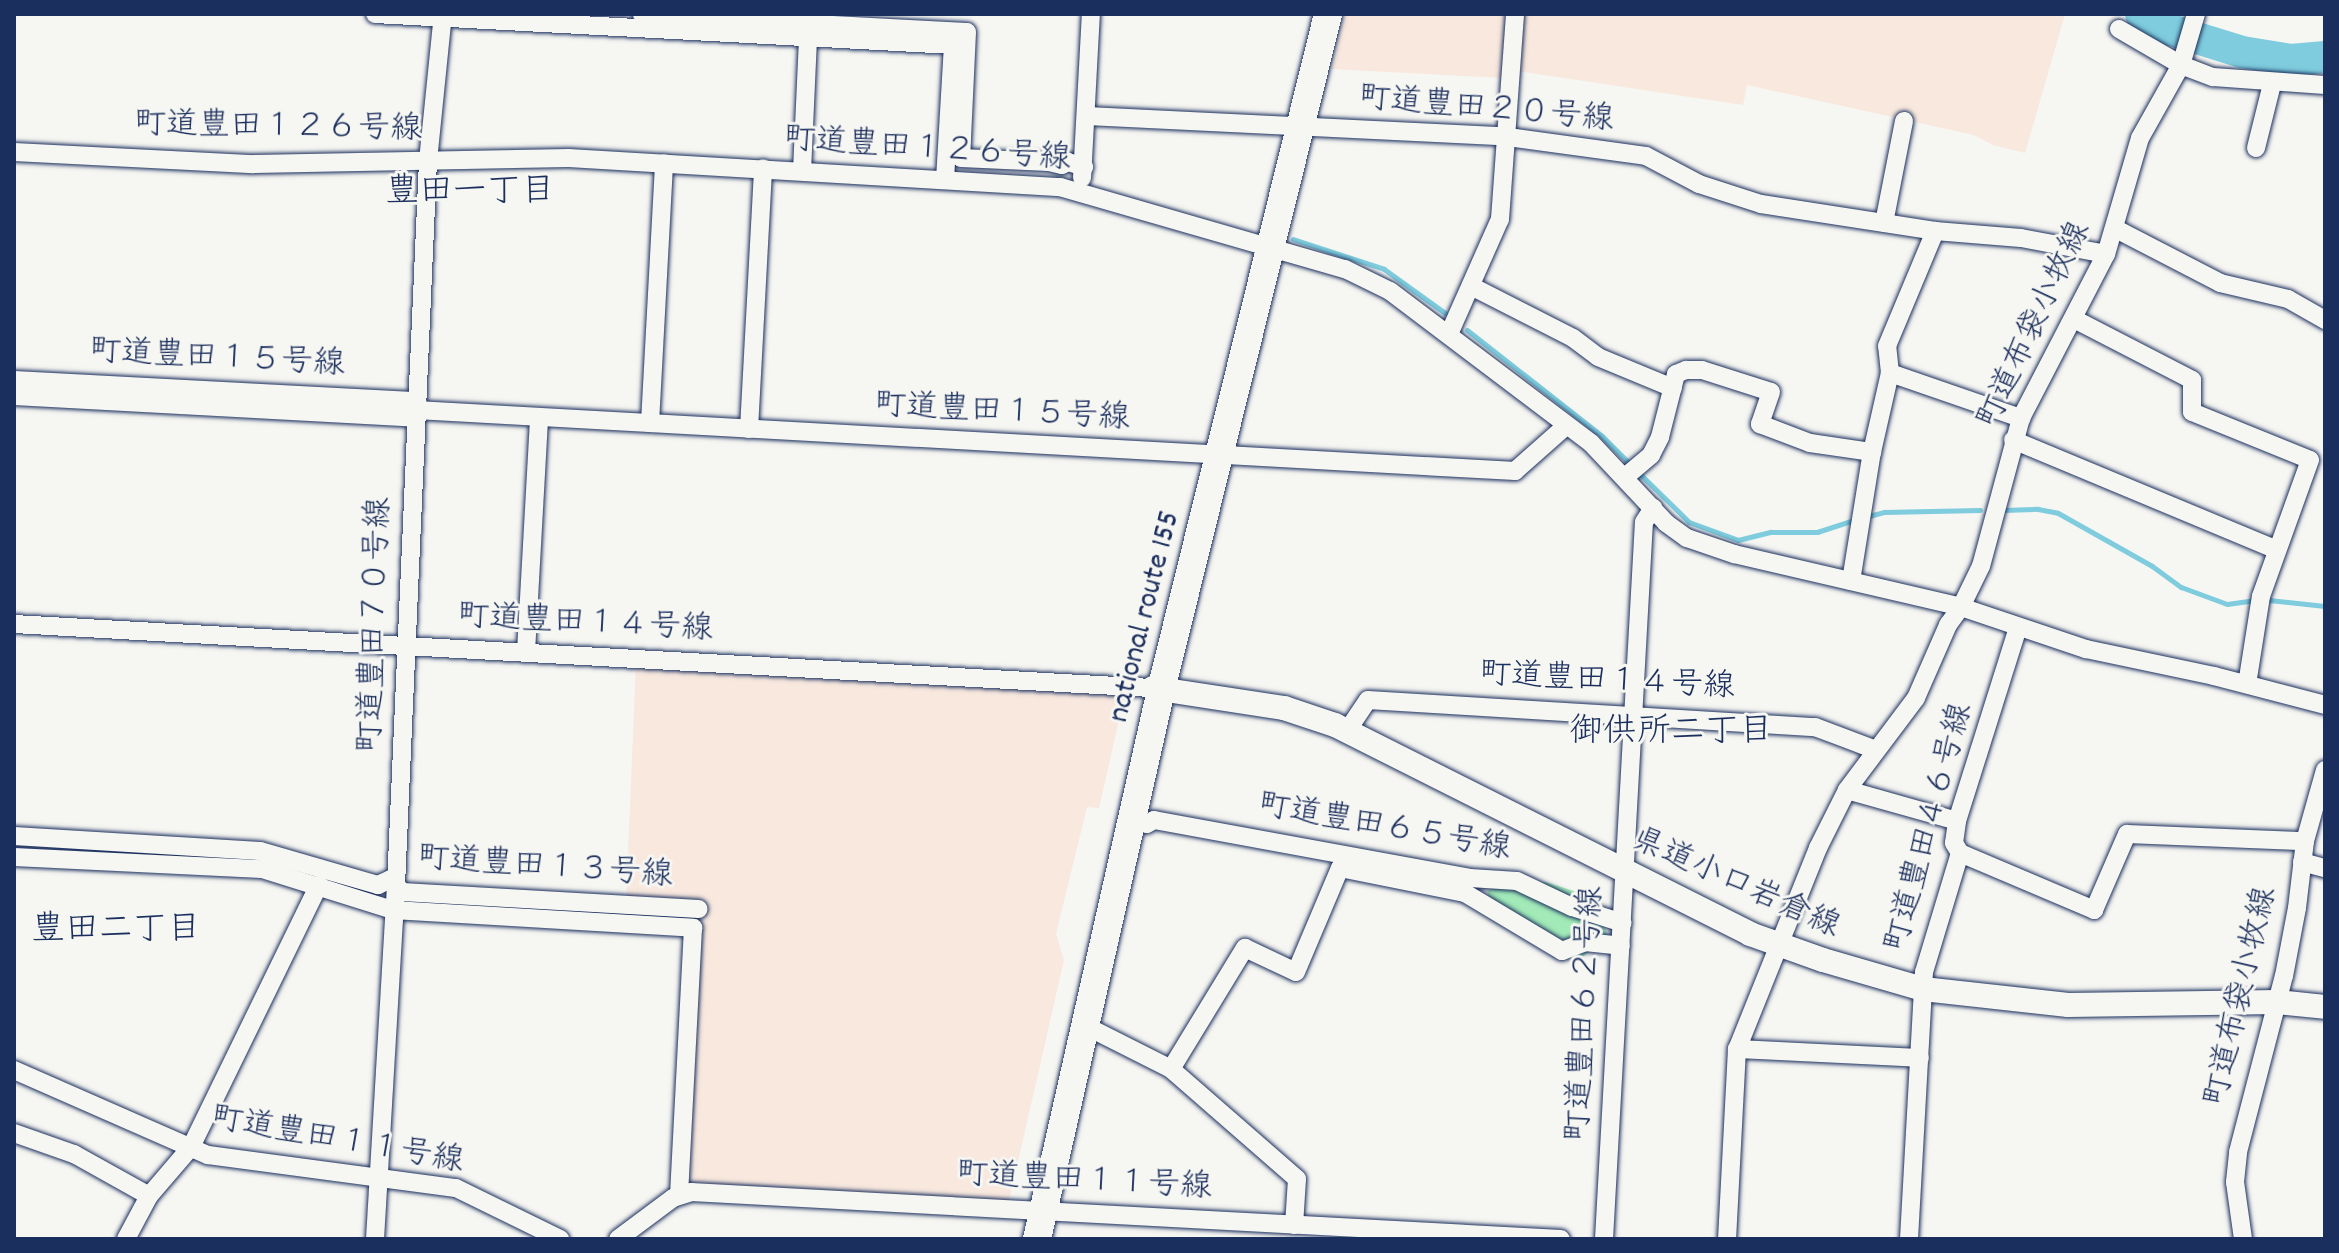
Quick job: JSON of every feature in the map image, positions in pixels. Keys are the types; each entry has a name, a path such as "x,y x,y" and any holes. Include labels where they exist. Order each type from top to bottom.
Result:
{"highway":[{"name":"national route 155","path":"1292,127 1310,14"},
{"name":"national route 155","path":"1037,1239 1036,1211 1157,689 1292,127 1328,14"},
{"name":"national route 155","path":"1023,1239 1036,1211 1084,1025 1131,820 1157,689"}],"main road":[{"name":"県道小口岩倉線","path":"1157,689 1284,708 1347,731 1625,873 1779,946 1923,989 2068,1005 2277,1002 2325,1007"}],"street":[{"path":"375,14 443,15 953,45 945,178"},
{"path":"624,14 967,32 961,158 1062,165 1068,162 1084,167"},
{"path":"1081,192 1091,14"},
{"path":"1449,334 1500,219 1515,14"},
{"name":"町道布袋小牧線","path":"1727,1239 1737,1049 1818,848 1847,790 1916,698 1948,625 1961,607 1981,566 2021,418 2106,254 2116,229 2140,138 2182,62 2196,14"},
{"name":"町道豊田７０号線","path":"375,1239 381,1180 396,885 428,161 443,15"},
{"path":"2119,29 2213,77 2272,84 2325,85"},
{"path":"802,171 808,37"},
{"path":"2256,148 2272,84"},
{"name":"町道豊田２０号線","path":"1086,116 1508,137 1646,156 1724,194 1761,204 1935,231 2021,238 2106,254"},
{"path":"1884,223 1904,121"},
{"name":"町道豊田１２６号線","path":"14,152 254,164 569,158 1035,183 1081,192 1373,281 1449,334 1567,425 1625,477 1676,532 1707,547 1961,607"},
{"path":"650,423 664,163"},
{"path":"749,429 763,168"},
{"path":"2116,229 2220,283 2288,299 2325,320"},
{"path":"1851,581 1872,452 1890,373 1887,346 1935,231"},
{"path":"1471,286 1573,338 1598,357 1673,388"},
{"path":"2074,319 2192,380 2192,412 2318,463 2275,549 2261,596 2247,684"},
{"path":"1625,477 1651,455 1676,374 1686,370 1722,376 1771,392 1760,424 1810,443 1872,452"},
{"path":"1890,373 2021,418"},
{"name":"町道豊田１５号線","path":"14,380 416,410 1515,471 1567,425"},
{"path":"14,396 416,410"},
{"path":"526,652 539,417"},
{"path":"2013,440 2275,549"},
{"name":"町道豊田６２号線","path":"1604,1239 1644,522 1653,508"},
{"path":"1961,607 2098,652 2247,684 2325,705"},
{"name":"町道豊田１４号線","path":"14,624 1157,689"},
{"name":"町道豊田４６号線","path":"1909,1239 1923,989 1940,915 1960,853 1954,843 1957,821 2018,627"},
{"name":"町道豊田１４号線","path":"1347,731 1368,700 1633,713 1815,727 1876,750"},
{"name":"町道布袋小牧線","path":"2243,1239 2235,1167 2277,1002 2297,908 2305,841 2325,770"},
{"path":"1847,790 1957,821"},
{"name":"町道豊田６５号線","path":"1131,820 1147,824 1154,820 1342,861 1517,881 1572,907 1623,923"},
{"path":"1960,853 2094,910 2127,834 2305,841"},
{"name":"町道豊田１３号線","path":"14,836 260,851 378,885 391,879 402,892 699,909"},
{"path":"14,857 262,869 393,910 693,928 679,1195 618,1239"},
{"path":"1171,1069 1245,948 1296,972 1342,861 1465,893 1562,951 1585,942 1621,946"},
{"path":"2302,862 2325,868"},
{"path":"126,1239 149,1196 191,1147 319,885"},
{"path":"1084,1025 1171,1069 1297,1179 1294,1225"},
{"path":"1737,1049 1920,1058"},
{"name":"町道豊田１１号線","path":"14,1070 208,1155 456,1188 560,1239"},
{"path":"14,1133 74,1154 149,1196"},
{"name":"町道豊田１１号線","path":"679,1195 691,1192 1561,1239"}],"shaded area":[{"path":"1345,14 1506,14 1502,78 1332,69"},
{"path":"1520,14 2065,14 2025,153 1993,145 1974,135 1747,85 1743,105 1517,71"},
{"path":"636,664 1125,694 1099,808 1087,807 1056,934 1064,960 1009,1201 692,1184 700,906 626,901"}],"green space":[{"path":"1510,881 1546,882 1580,893 1594,907 1609,937 1581,958 1557,958 1540,941 1495,921 1487,891"}],"waterway":[{"path":"2141,14 2171,30 2242,52 2291,60 2325,57"},
{"path":"1293,239 1384,269 1445,313"},
{"path":"1467,330 1602,436 1630,464"},
{"path":"1639,473 1689,522 1738,540 1771,532 1817,532 1855,520"},
{"path":"2003,510 2038,509 2058,513 2152,566 2181,587 2227,604 2254,600"},
{"path":"1869,516 1884,512 1980,510"},
{"path":"2269,600 2325,606"}],"district":[{"name":"豊田一丁目","path":"470,194"},
{"name":"御供所二丁目","path":"1671,734"},
{"name":"豊田二丁目","path":"116,932"}]}
